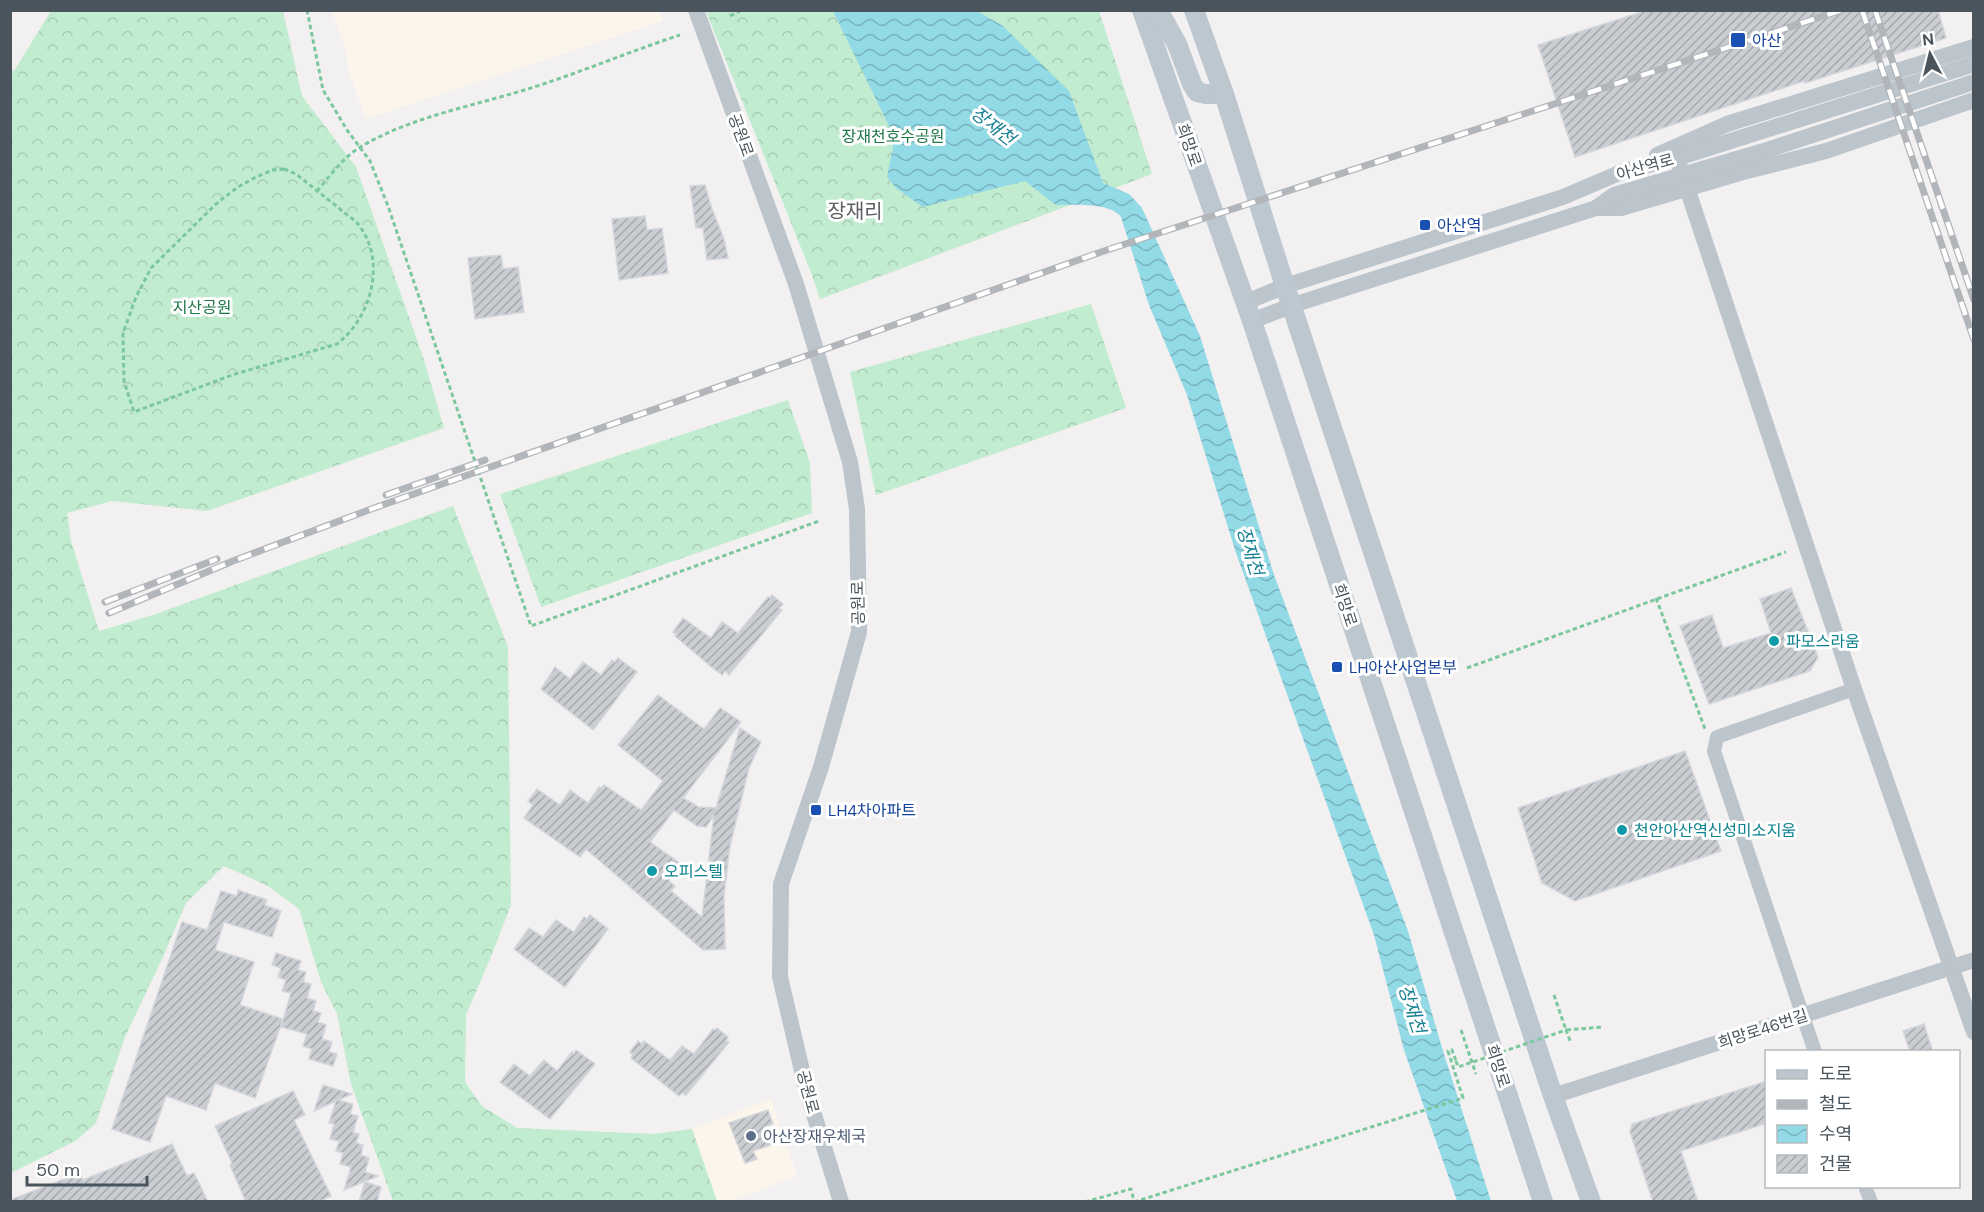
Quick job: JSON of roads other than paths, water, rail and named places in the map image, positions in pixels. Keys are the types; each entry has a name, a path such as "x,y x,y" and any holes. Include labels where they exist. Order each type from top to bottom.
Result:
{"main road":[{"name":"희망로","path":"1142,10 1248,312 1543,1202"},
{"path":"1158,10 1177,44 1197,92 1224,94"},
{"path":"1194,10 1224,94 1285,286 1553,1096 1591,1202"}],"street":[{"name":"공원로","path":"696,10 796,284 850,462 857,509 859,632 821,767 782,884 781,896 780,977 807,1092 841,1202"},
{"path":"1624,171 1727,124 1974,47"},
{"name":"아산역로","path":"1248,312 1285,286 1563,197 1624,171 1677,158 1974,64"},
{"name":"아산역로","path":"1248,312 1293,305 1596,208 1614,195 1686,181 1764,151 1974,82"},
{"path":"1686,181 1826,151 1974,100"},
{"path":"1677,158 1854,690 1974,1032"},
{"path":"1814,1050 1714,751 1718,737 1854,690"},
{"name":"희망로46번길","path":"1553,1096 1974,960"}],"water":[{"name":"장재천","path":"833,11 977,11 1003,26 1069,91 1103,183 1129,194 1142,208 1200,336 1274,575 1408,931 1443,1051 1491,1201 1457,1201 1404,1050 1374,935 1236,553 1187,395 1149,305 1121,217 1116,212 1100,207 1056,205 1025,181 923,207 897,189 887,177 893,147 889,126"}],"railway":[{"path":"109,613 233,561 374,508 1104,251 1842,10"},
{"path":"1862,10 1974,340"},
{"path":"1875,10 1974,300"},
{"path":"386,495 485,460"},
{"path":"105,602 217,559"}],"place":[{"name":"아산","path":"1738,40"},
{"name":"아산역","path":"1425,225"},
{"name":"파모스라움","path":"1774,641"},
{"name":"LH아산사업본부","path":"1337,667"},
{"name":"LH4차아파트","path":"816,810"},
{"name":"천안아산역신성미소지움","path":"1622,830"},
{"name":"오피스텔","path":"652,871"},
{"name":"아산장재우체국","path":"751,1136"}],"district":[{"name":"장재리","path":"855,211"}],"park label":[{"name":"장재천호수공원","path":"893,136"},
{"name":"지산공원","path":"202,307"}]}
